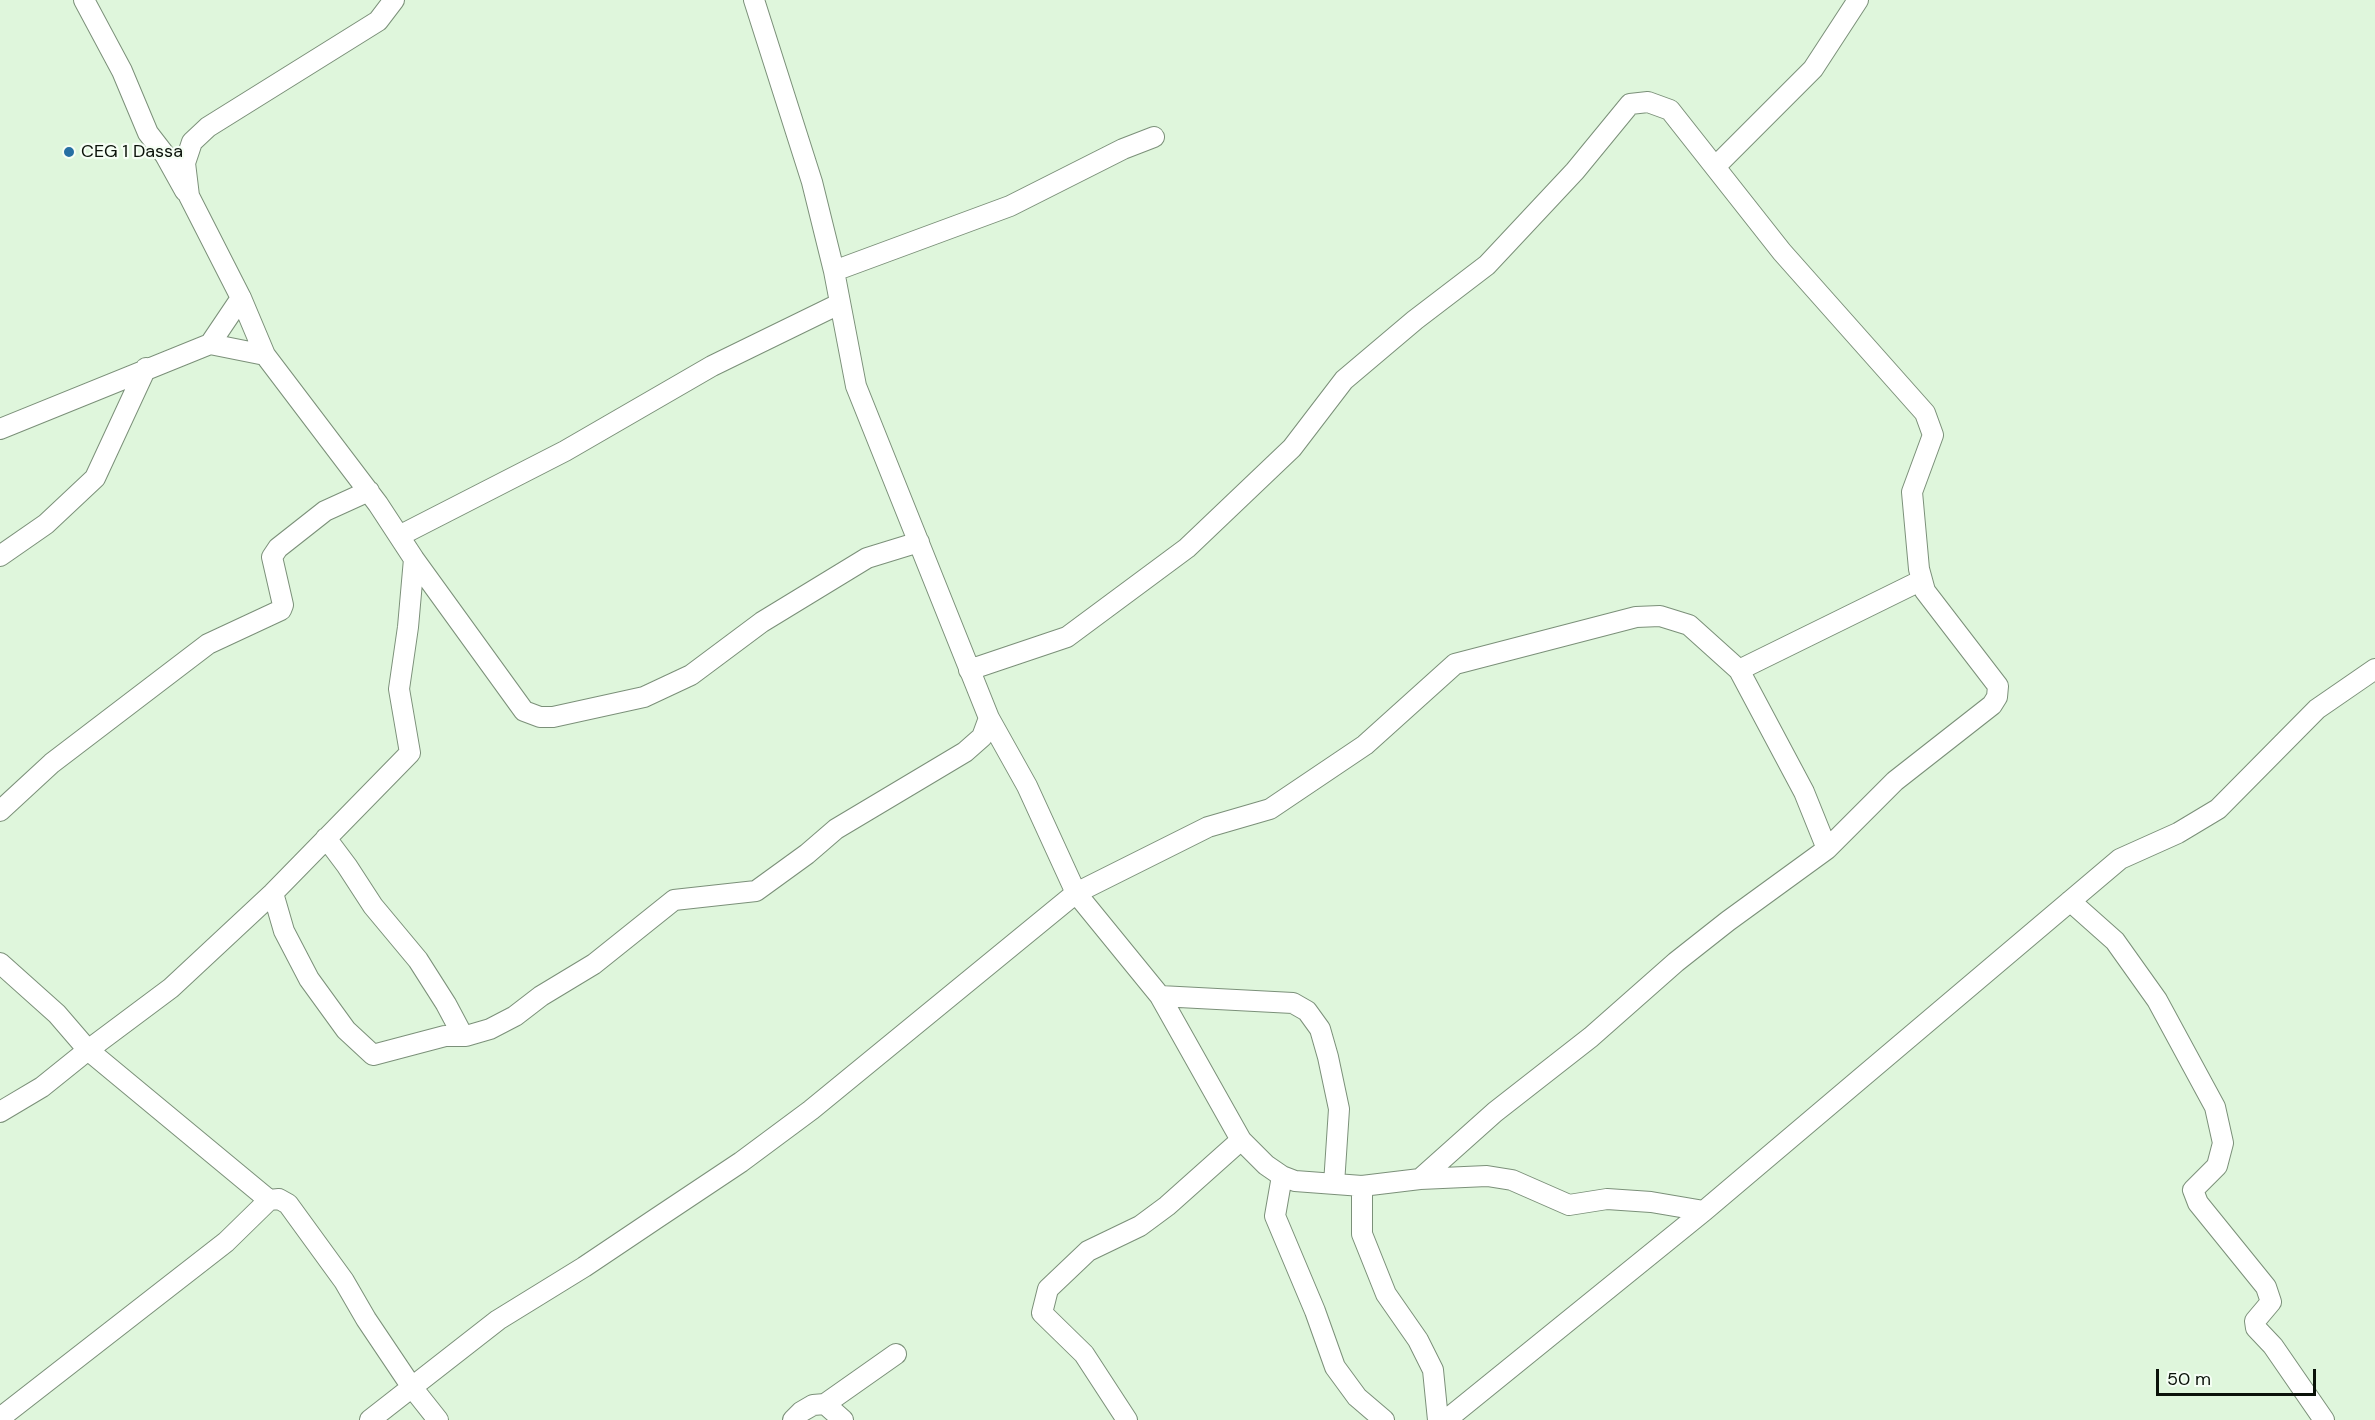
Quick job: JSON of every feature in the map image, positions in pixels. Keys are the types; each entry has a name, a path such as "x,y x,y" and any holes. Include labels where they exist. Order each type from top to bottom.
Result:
{"street":[{"path":"84,0 122,71 148,132 165,155 189,196 242,298 265,355 369,491 414,559 524,711 540,717 553,717 644,697 690,675 762,622 867,558 919,542"},
{"path":"189,196 185,163 192,142 208,128 378,21 394,0"},
{"path":"754,0 812,182 834,271 856,386 989,718 1027,786 1076,893 1160,996 1241,1140 1266,1165 1282,1176 1295,1181 1362,1186 1420,1179 1487,1176 1512,1180 1569,1205 1607,1199 1651,1202 1704,1210"},
{"path":"1715,167 1813,69 1858,0"},
{"path":"969,670 1067,637 1187,548 1292,448 1344,380 1487,265 1575,171 1630,104 1648,102 1670,110 1782,252 1925,413 1933,435 1912,492 1919,569 1925,591 1998,686 1997,697 1992,705 1896,781 1827,849 1676,962 1591,1037 1496,1112 1420,1179"},
{"path":"834,271 1010,207 1123,149 1154,137"},
{"path":"210,344 242,298"},
{"path":"399,536 565,452 712,366 839,304"},
{"path":"0,429 210,344 265,355"},
{"path":"0,556 46,524 95,478 146,368"},
{"path":"0,811 52,763 207,644 281,610 283,604 272,557 278,549 325,511 369,491"},
{"path":"0,1112 42,1087 171,988 273,893 410,753 399,689 408,627 414,559"},
{"path":"1739,669 1922,580"},
{"path":"370,1420 498,1320 646,1226 741,1162 811,1110 1076,893 1208,827 1270,808 1365,745 1455,664 1636,617 1660,616 1689,625 1739,669 1804,792 1827,849"},
{"path":"1446,1420 1704,1210 2120,860 2178,834 2218,809 2317,709 2375,669"},
{"path":"273,893 284,931 309,979 346,1030 373,1055 445,1036 463,1036 490,1029 515,1016 541,996 594,964 674,900 756,891 807,854 836,829 965,752 982,737 989,718"},
{"path":"326,838 373,906 418,960 463,1036"},
{"path":"2070,901 2115,940 2157,1000 2215,1107 2223,1143 2217,1166 2193,1190 2199,1203 2266,1287 2271,1302 2255,1321 2256,1329 2273,1346 2324,1420"},
{"path":"0,963 57,1014 88,1050 269,1200"},
{"path":"1160,996 1293,1003 1307,1011 1320,1029 1339,1109 1334,1184"},
{"path":"1127,1420 1084,1354 1042,1313 1048,1289 1088,1251 1140,1226 1167,1206 1241,1140"},
{"path":"1282,1176 1275,1216 1315,1311 1335,1367 1357,1397 1384,1420"},
{"path":"1362,1186 1362,1234 1386,1294 1418,1340 1433,1370 1438,1420"},
{"path":"0,1418 226,1242 269,1200 279,1199 288,1204 344,1281 366,1319 411,1386 438,1420"},
{"path":"794,1420 801,1412 813,1405 825,1404 896,1354"},
{"path":"825,1404 843,1420"}],"place":[{"name":"CEG 1 Dassa","path":"69,152"}]}
